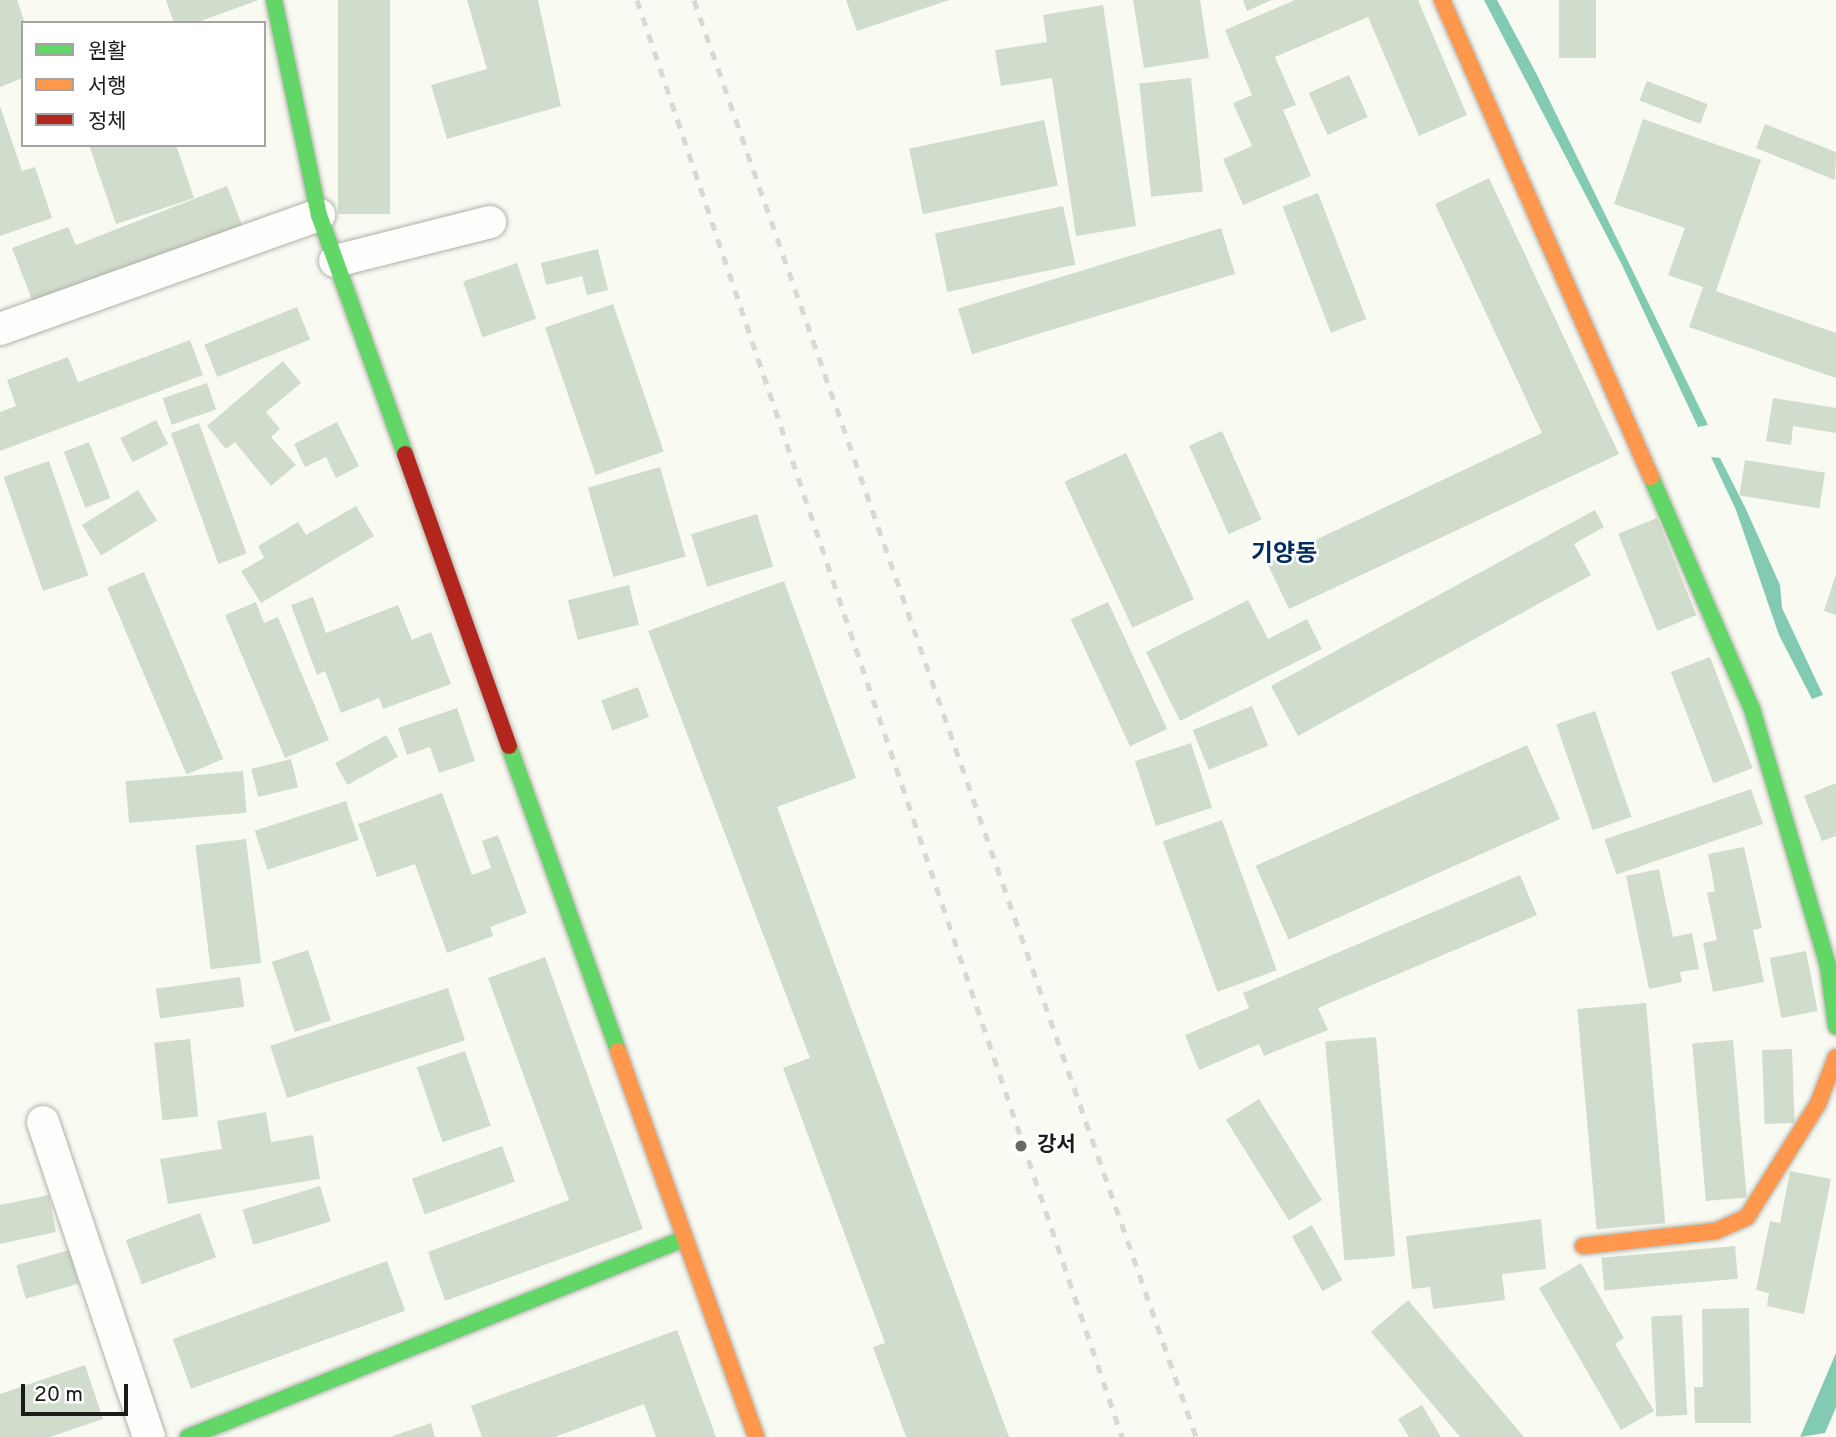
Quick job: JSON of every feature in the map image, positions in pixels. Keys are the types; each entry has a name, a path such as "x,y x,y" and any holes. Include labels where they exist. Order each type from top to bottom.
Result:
{"street":[{"path":"274,0 319,215 681,1240 756,1437"},
{"path":"1442,0 1752,709 1828,966 1836,1026"},
{"path":"0,329 319,215"},
{"path":"335,261 490,222"},
{"path":"1583,1246 1716,1231 1747,1217 1818,1104 1836,1057"},
{"path":"43,1122 149,1437"},
{"path":"188,1437 681,1240"}],"shaded area":[{"path":"1484,0 1497,0 1536,73 1708,425 1698,427 1622,265"},
{"path":"1711,457 1720,458 1745,507 1780,585 1782,608 1823,695 1812,699 1779,635 1736,510"},
{"path":"1836,1353 1836,1407 1825,1433 1800,1437"}],"building":[{"path":"0,0 17,0 24,21 21,21 21,79 0,87"},
{"path":"166,0 259,0 201,21 173,21"},
{"path":"338,0 390,0 390,214 338,214"},
{"path":"467,0 538,0 561,106 447,139 431,85 487,69"},
{"path":"846,0 949,0 857,31"},
{"path":"1133,0 1200,0 1209,58 1144,68"},
{"path":"1243,0 1272,0 1247,11"},
{"path":"1295,0 1418,0 1467,115 1419,136 1368,17 1275,57 1296,105 1283,110 1311,176 1243,205 1223,159 1252,146 1233,103 1252,95 1225,30"},
{"path":"1559,0 1596,0 1596,58 1559,58"},
{"path":"1103,5 1136,226 1076,236 1052,78 1001,86 995,50 1047,42 1043,15"},
{"path":"1349,75 1368,117 1328,135 1309,93"},
{"path":"1191,78 1203,191 1151,197 1139,83"},
{"path":"1647,81 1708,104 1700,124 1639,101"},
{"path":"0,106 22,171 35,167 52,218 0,236"},
{"path":"1643,119 1761,160 1716,291 1836,333 1836,378 1689,327 1703,287 1668,275 1685,228 1614,204"},
{"path":"1044,120 1058,186 923,214 909,149"},
{"path":"1765,124 1836,152 1835,180 1756,148"},
{"path":"90,147 177,147 194,198 116,224"},
{"path":"1489,178 1619,454 1289,609 1267,563 1542,433 1435,204"},
{"path":"227,186 242,225 34,305 12,248 68,227 76,245"},
{"path":"1318,193 1366,319 1331,333 1283,207"},
{"path":"1063,206 1075,265 947,292 935,233"},
{"path":"1221,228 1235,274 972,354 958,308"},
{"path":"598,249 608,290 587,295 582,276 546,285 541,263"},
{"path":"517,263 536,319 482,337 463,282"},
{"path":"613,304 664,452 596,475 545,327"},
{"path":"297,307 310,339 217,377 204,344"},
{"path":"190,340 203,375 0,451 0,412 16,406 7,380 68,357 78,382"},
{"path":"283,361 301,383 266,412 280,429 271,437 296,465 271,486 235,442 226,449 207,426"},
{"path":"207,383 216,409 172,425 163,398"},
{"path":"1773,398 1836,408 1836,433 1793,426 1791,445 1766,441"},
{"path":"156,420 168,444 133,462 120,438"},
{"path":"337,422 359,466 336,478 326,457 305,467 294,444"},
{"path":"199,423 247,554 218,564 171,433"},
{"path":"1222,431 1261,520 1229,534 1189,446"},
{"path":"89,442 111,498 85,508 64,452"},
{"path":"1126,453 1194,599 1132,628 1064,482"},
{"path":"1745,460 1825,473 1819,508 1739,496"},
{"path":"49,461 88,575 43,591 4,477"},
{"path":"660,467 686,556 614,577 588,488"},
{"path":"138,490 157,521 101,556 82,525"},
{"path":"356,506 374,536 261,603 241,571 264,558 258,546 298,522 306,535"},
{"path":"1595,510 1604,527 1574,544 1591,575 1298,736 1271,686"},
{"path":"757,514 773,567 707,587 691,534"},
{"path":"1657,518 1696,615 1657,631 1618,534"},
{"path":"144,572 223,759 186,774 107,588"},
{"path":"1836,574 1836,615 1824,611"},
{"path":"784,581 856,778 777,807 1009,1437 906,1437 873,1347 885,1343 783,1068 810,1058 648,631"},
{"path":"629,585 639,625 578,640 568,600"},
{"path":"313,597 326,633 398,605 412,640 431,632 451,684 383,709 379,698 341,713 325,671 317,675 291,605"},
{"path":"1248,600 1268,639 1307,619 1322,649 1180,721 1146,652"},
{"path":"256,602 264,623 278,617 329,740 285,758 225,615"},
{"path":"1108,602 1167,729 1130,746 1071,619"},
{"path":"1710,657 1753,768 1713,783 1671,672"},
{"path":"638,687 649,717 612,730 601,700"},
{"path":"1252,706 1268,746 1209,770 1193,730"},
{"path":"457,708 475,761 439,773 430,747 407,755 398,728"},
{"path":"1595,711 1631,817 1593,830 1556,724"},
{"path":"386,735 398,757 347,785 335,763"},
{"path":"1191,743 1212,808 1156,826 1135,761"},
{"path":"1527,745 1560,819 1289,940 1256,866"},
{"path":"291,759 298,787 258,797 251,769"},
{"path":"243,771 247,813 129,823 125,781"},
{"path":"1836,783 1836,836 1822,841 1804,796"},
{"path":"1751,789 1763,824 1616,874 1604,839"},
{"path":"442,793 472,875 491,868 482,841 498,835 527,913 490,927 493,936 447,953 415,864 377,877 358,824"},
{"path":"346,801 359,840 267,870 255,831"},
{"path":"1222,820 1277,970 1218,992 1163,842"},
{"path":"246,839 261,963 211,969 195,845"},
{"path":"1744,847 1762,928 1753,930 1764,982 1713,992 1703,943 1717,940 1707,893 1715,891 1708,854"},
{"path":"1659,869 1673,937 1692,933 1699,969 1680,972 1682,982 1649,989 1626,876"},
{"path":"1520,875 1537,915 1318,1008 1328,1030 1264,1056 1259,1044 1199,1070 1185,1035 1249,1008 1243,993"},
{"path":"308,950 331,1020 295,1032 272,962"},
{"path":"1806,951 1818,1011 1781,1018 1770,958"},
{"path":"545,957 643,1229 445,1301 428,1252 569,1200 488,978"},
{"path":"240,977 244,1007 160,1019 156,989"},
{"path":"448,988 465,1040 287,1098 270,1046"},
{"path":"1646,1003 1665,1223 1597,1229 1577,1009"},
{"path":"1376,1037 1395,1256 1344,1261 1325,1041"},
{"path":"190,1039 198,1117 162,1120 154,1043"},
{"path":"1733,1040 1747,1197 1706,1201 1692,1044"},
{"path":"1792,1049 1795,1123 1765,1124 1762,1050"},
{"path":"465,1051 491,1126 442,1142 417,1068"},
{"path":"1259,1099 1322,1200 1289,1221 1226,1120"},
{"path":"266,1112 271,1142 313,1135 320,1179 168,1204 160,1159 222,1149 217,1121"},
{"path":"502,1146 515,1182 425,1215 412,1179"},
{"path":"1790,1171 1831,1179 1804,1314 1767,1306 1769,1293 1756,1290 1770,1221 1780,1223"},
{"path":"320,1186 331,1221 253,1245 243,1210"},
{"path":"49,1195 56,1232 0,1244 0,1205"},
{"path":"200,1213 216,1257 142,1284 126,1240"},
{"path":"1541,1219 1546,1269 1502,1274 1505,1300 1433,1309 1430,1287 1412,1289 1406,1236"},
{"path":"1312,1225 1343,1280 1322,1291 1292,1236"},
{"path":"1735,1246 1738,1279 1604,1291 1602,1258"},
{"path":"69,1250 79,1284 26,1299 16,1265"},
{"path":"387,1261 405,1311 191,1389 173,1339"},
{"path":"1581,1263 1624,1338 1615,1344 1654,1411 1621,1430 1539,1288"},
{"path":"1408,1300 1524,1437 1460,1437 1371,1332"},
{"path":"1749,1308 1751,1423 1695,1423 1694,1387 1703,1387 1702,1309"},
{"path":"1682,1315 1687,1415 1656,1416 1651,1317"},
{"path":"677,1330 716,1437 656,1437 644,1404 555,1437 482,1437 471,1406"},
{"path":"85,1365 103,1419 50,1437 0,1437 0,1394"},
{"path":"1422,1405 1441,1437 1409,1437 1398,1419"},
{"path":"431,1423 435,1437 390,1437"}],"railway":[{"path":"637,0 1122,1437"},
{"path":"694,0 1196,1437"}],"traffic: fast":[{"path":"274,0 319,215 405,454"},
{"path":"1651,477 1752,709 1828,966 1836,1026"},
{"path":"509,746 618,1051"},
{"path":"188,1437 681,1240"}],"traffic: slow":[{"path":"1442,0 1651,477"},
{"path":"618,1051 756,1437"},
{"path":"1583,1246 1716,1231 1747,1217 1818,1104 1836,1057"}],"traffic: jam":[{"path":"405,454 509,746"}],"place":[{"name":"강서","path":"1021,1146"}],"district":[{"name":"기양동","path":"1284,556"}]}
